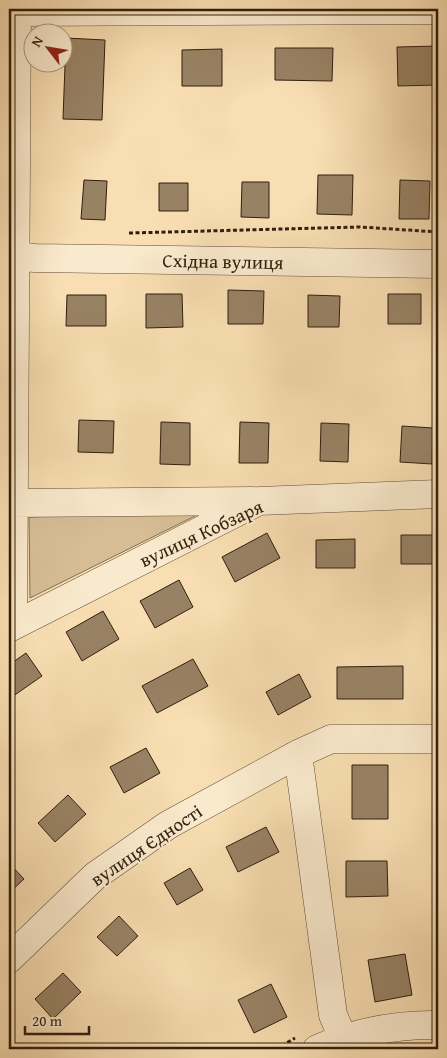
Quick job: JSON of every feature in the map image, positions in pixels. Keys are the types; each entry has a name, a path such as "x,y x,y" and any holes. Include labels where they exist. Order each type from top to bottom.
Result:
{"street":[{"path":"11,627 13,256 18,11 438,10"},
{"name":"Східна вулиця","path":"13,256 35,258 438,264"},
{"name":"вулиця Кобзаря","path":"11,627 259,501 438,494"},
{"path":"13,503 259,501"},
{"name":"вулиця Єдності","path":"9,958 95,876 168,825 298,754 331,739 438,739"},
{"path":"298,754 333,1015 343,1038"},
{"path":"318,1049 343,1038 386,1029 438,1025"}],"path":[{"path":"120,233 360,227 438,232"}],"shaded area":[{"path":"205,511 30,598 29,517"}],"building":[{"path":"72,38 105,40 102,120 63,119 65,72 72,72"},
{"path":"438,46 438,85 398,86 397,47"},
{"path":"275,48 333,48 332,81 275,80"},
{"path":"222,49 222,86 182,86 182,50"},
{"path":"318,175 353,175 352,215 317,214"},
{"path":"84,180 107,181 105,220 81,219"},
{"path":"400,180 430,181 429,219 399,219"},
{"path":"242,182 269,182 269,218 241,217"},
{"path":"159,183 188,183 188,211 159,211"},
{"path":"228,290 264,291 263,324 228,324"},
{"path":"146,294 182,294 183,327 146,328"},
{"path":"388,294 421,294 421,324 388,324"},
{"path":"67,295 106,295 106,326 66,326"},
{"path":"308,295 340,296 339,327 308,327"},
{"path":"79,420 114,421 113,453 78,452"},
{"path":"161,422 190,423 190,465 160,464"},
{"path":"240,422 269,423 268,463 239,463"},
{"path":"321,423 349,424 348,462 320,461"},
{"path":"402,426 433,428 432,464 400,462"},
{"path":"267,533 280,558 235,582 222,557"},
{"path":"401,535 438,535 438,564 401,564"},
{"path":"355,539 355,568 316,568 316,540"},
{"path":"179,580 193,607 155,628 140,601"},
{"path":"103,611 119,639 82,661 66,632"},
{"path":"435,619 438,619 438,649 435,649"},
{"path":"26,653 42,676 9,699 9,665"},
{"path":"193,659 208,686 157,713 142,686"},
{"path":"403,666 403,699 337,699 337,667"},
{"path":"299,674 311,697 278,715 266,692"},
{"path":"146,748 160,773 124,793 110,767"},
{"path":"352,765 388,765 388,819 352,819"},
{"path":"68,795 86,814 55,842 38,823"},
{"path":"266,827 279,852 238,872 226,847"},
{"path":"346,861 387,861 388,896 346,897"},
{"path":"9,863 24,879 9,893"},
{"path":"190,868 203,890 177,905 164,883"},
{"path":"119,916 138,936 117,956 97,937"},
{"path":"405,954 412,995 375,1002 368,960"},
{"path":"63,973 81,992 53,1019 35,999"},
{"path":"271,984 287,1017 254,1033 238,1000"}]}
